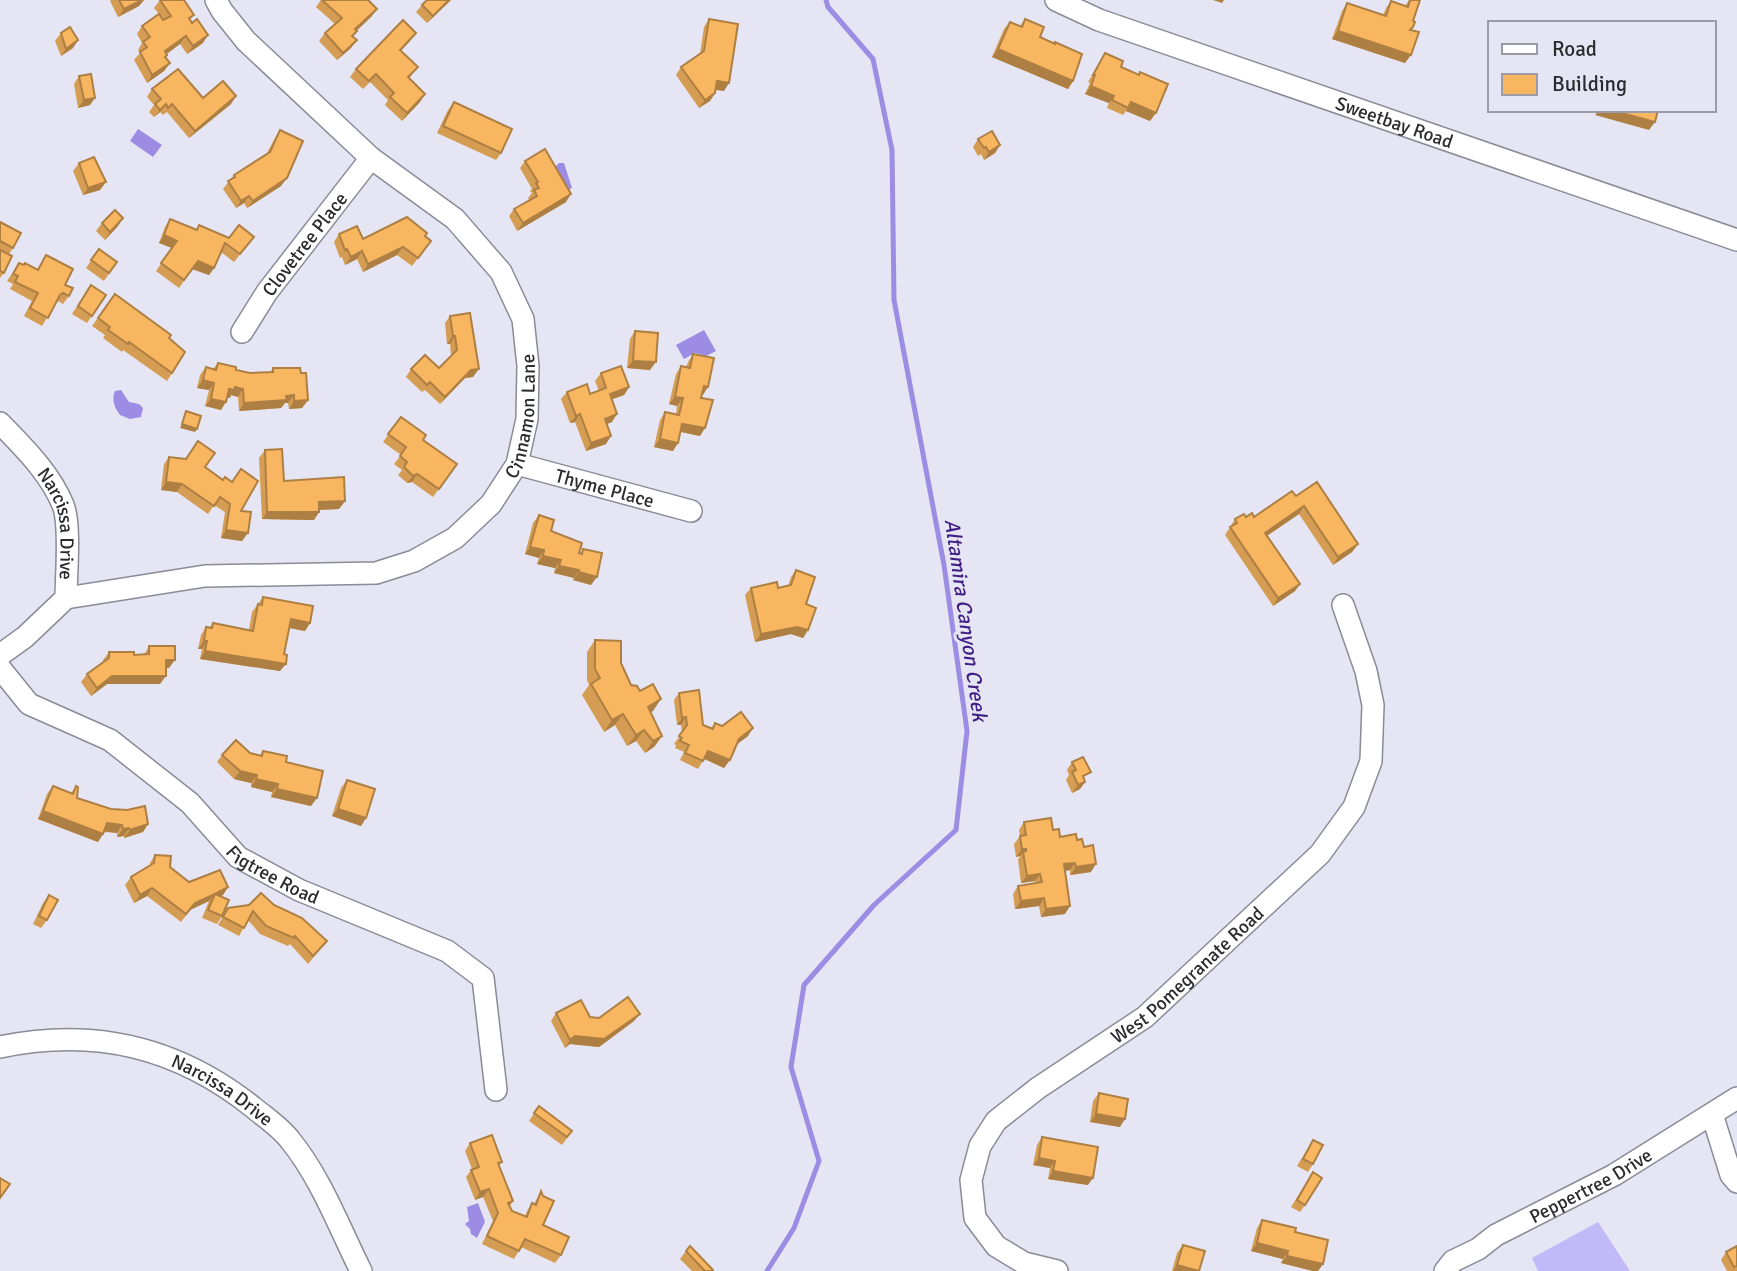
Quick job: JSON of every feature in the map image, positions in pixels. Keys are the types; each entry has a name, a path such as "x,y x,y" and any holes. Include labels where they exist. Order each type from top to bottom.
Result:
{"street":[{"name":"Cinnamon Lane","path":"66,598 205,576 376,573 414,561 455,538 491,504 517,464 527,419 528,366 523,319 501,272 454,219 371,158 246,41 216,0"},
{"name":"Sweetbay Road","path":"1056,0 1099,20 1737,240"},
{"name":"Clovetree Place","path":"242,332 267,292 371,158"},
{"name":"Narcissa Drive","path":"0,423 37,461 64,507 66,528 66,598 25,638 0,655"},
{"name":"Thyme Place","path":"517,464 691,511"},
{"name":"West Pomegranate Road","path":"1057,1271 1024,1263 996,1246 975,1218 971,1180 980,1146 996,1121 1038,1088 1145,1017 1320,853 1354,807 1371,761 1373,705 1366,671 1343,605"},
{"name":"Figtree Road","path":"0,668 29,704 110,740 190,803 238,857 299,890 447,951 483,978 496,1090"},
{"name":"Narcissa Drive","path":"0,1047 34,1040 88,1039 148,1050 183,1063 238,1095 289,1138 311,1170 361,1271"},
{"name":"Peppertree Drive","path":"1445,1271 1452,1261 1478,1249 1496,1235 1614,1175 1737,1098"},
{"path":"1713,1114 1731,1175 1737,1182"}],"shaded area":[{"path":"138,129 162,145 153,157 130,141"},
{"path":"559,163 564,163 572,188 567,191 554,168"},
{"path":"704,330 716,351 706,356 695,353 684,359 676,345"},
{"path":"121,390 129,402 139,404 143,408 141,417 130,419 118,413 113,397 115,391"},
{"path":"478,1203 485,1222 477,1238 465,1224 469,1221 467,1207"},
{"path":"1598,1222 1630,1271 1538,1271 1532,1258"}],"building":[{"path":"119,0 142,0 124,9"},
{"path":"160,0 184,0 194,15 189,18 192,23 197,19 208,35 193,46 186,36 165,51 165,57 170,63 152,75 140,52 147,47 143,42 150,37 142,26 159,14 163,20 171,16"},
{"path":"322,0 368,0 377,9 355,29 357,31 352,36 357,40 343,53 325,33 342,18"},
{"path":"427,0 449,0 433,16 422,5"},
{"path":"1410,0 1420,0 1413,21 1415,22 1410,30 1419,32 1411,55 1338,31 1347,3 1386,16 1391,1 1408,7"},
{"path":"709,19 738,24 729,83 717,81 715,93 705,100 681,67 704,51"},
{"path":"1025,19 1044,27 1040,37 1082,54 1073,81 998,49 1010,22 1022,27"},
{"path":"403,20 416,33 400,50 418,67 408,77 425,94 407,113 390,97 394,93 376,74 369,81 356,69"},
{"path":"70,27 78,40 66,49 61,33"},
{"path":"1105,53 1123,61 1121,67 1168,84 1156,113 1131,102 1128,108 1112,100 1114,96 1091,86 1093,75"},
{"path":"178,69 203,98 223,81 236,96 195,131 172,104 168,108 166,104 160,110 155,104 161,99 152,89"},
{"path":"91,74 95,98 84,100 79,76"},
{"path":"454,102 512,129 501,153 443,126"},
{"path":"1618,112 1658,112 1655,122"},
{"path":"280,130 303,141 287,178 253,201 249,196 241,201 228,181 270,152"},
{"path":"992,131 1000,145 989,152 978,139"},
{"path":"545,149 571,194 523,223 514,209 537,196 534,190 539,188 525,161"},
{"path":"94,157 106,182 88,188 79,163"},
{"path":"115,210 123,218 110,232 102,223"},
{"path":"407,217 427,233 425,236 431,241 418,258 403,247 368,264 362,251 351,257 347,249 345,250 339,234 357,226 363,239"},
{"path":"170,219 197,230 199,225 229,238 239,225 254,237 240,254 225,243 214,268 198,261 184,280 161,263 177,241 164,235"},
{"path":"0,222 21,233 13,248 0,241"},
{"path":"99,249 117,262 109,273 91,260"},
{"path":"0,250 12,256 4,273 0,271"},
{"path":"46,255 73,269 65,285 73,288 69,296 63,293 60,295 48,318 30,308 38,293 15,282 18,276 13,274 19,263 38,270"},
{"path":"91,285 106,295 92,316 78,306"},
{"path":"115,294 171,335 169,338 185,352 172,373 108,330 110,327 98,318"},
{"path":"470,313 479,369 471,370 445,397 430,382 427,385 411,369 425,355 439,368 457,350 450,316"},
{"path":"635,331 658,333 656,362 633,361"},
{"path":"693,354 714,358 708,387 704,386 701,398 713,400 705,428 682,424 678,443 660,439 665,412 679,415 683,398 675,397 681,366 690,368"},
{"path":"218,363 250,373 273,372 273,368 300,368 301,373 306,373 308,400 294,401 294,395 286,396 287,400 244,403 243,389 235,387 235,390 229,389 226,402 211,399 214,383 203,380 206,367 216,370"},
{"path":"621,366 629,387 610,394 617,414 605,419 611,436 591,443 580,414 576,416 567,392 587,384 590,394 606,388 601,373"},
{"path":"186,411 201,416 197,429 182,424"},
{"path":"401,417 426,435 423,440 457,464 439,489 417,474 413,476 404,467 407,462 400,456 406,447 388,434"},
{"path":"198,441 215,453 205,467 223,480 225,477 232,482 241,469 258,481 241,511 251,512 248,533 226,530 230,504 220,497 214,506 182,484 166,482 169,457 186,459"},
{"path":"282,449 284,481 344,477 345,501 319,502 319,512 267,512 265,450"},
{"path":"1317,482 1358,544 1338,557 1304,506 1265,533 1300,584 1278,598 1230,527 1237,523 1235,519 1244,514 1246,517 1252,513 1254,517 1292,491 1296,496"},
{"path":"539,515 554,520 551,531 582,543 579,553 582,554 583,549 602,553 597,577 559,566 561,560 543,556 544,550 530,547"},
{"path":"796,570 815,577 806,604 816,608 808,630 797,627 761,634 751,588 777,582 778,588 791,585"},
{"path":"263,597 313,606 310,623 291,619 284,654 287,655 286,664 205,651 206,627 212,628 213,623 253,631 258,604 262,605"},
{"path":"595,640 621,641 621,663 631,685 637,686 640,691 653,684 661,699 648,707 662,736 653,741 644,730 636,735 623,714 612,720 591,684 600,678 595,669"},
{"path":"149,646 175,646 175,660 166,660 166,676 112,676 97,688 87,674 109,658 109,652 149,654"},
{"path":"699,690 703,725 713,729 715,723 722,726 741,712 753,728 739,739 730,760 708,751 703,761 685,753 689,745 680,741 682,738 679,736 687,725 686,717 682,718 679,693"},
{"path":"236,740 250,753 262,756 263,751 287,756 286,762 323,771 317,798 277,789 278,784 256,779 257,775 240,771 222,755"},
{"path":"1083,757 1091,772 1083,776 1085,782 1078,785 1072,772 1076,770 1072,762"},
{"path":"347,780 375,789 366,818 338,809"},
{"path":"53,786 73,794 76,786 77,798 111,809 127,810 145,806 148,824 130,830 123,829 122,825 107,823 103,834 43,811"},
{"path":"1051,818 1053,830 1059,829 1060,837 1076,834 1077,840 1082,839 1084,847 1093,845 1096,864 1076,867 1075,863 1064,864 1070,906 1046,909 1044,898 1021,901 1018,886 1042,882 1040,874 1027,876 1023,852 1026,849 1022,849 1020,836 1026,835 1024,822"},
{"path":"155,855 171,856 170,867 189,882 220,870 228,887 195,903 186,914 152,888 140,895 131,877 154,863"},
{"path":"261,893 274,905 302,918 327,941 313,956 295,936 294,938 266,926 253,911 244,928 223,917 228,908 249,905"},
{"path":"215,894 229,900 222,916 208,910"},
{"path":"49,895 58,900 47,920 39,916"},
{"path":"628,997 640,1014 604,1039 575,1036 570,1040 556,1013 581,1000 590,1017 599,1018"},
{"path":"1099,1093 1128,1099 1125,1119 1096,1114"},
{"path":"539,1106 572,1131 567,1137 534,1113"},
{"path":"492,1135 502,1162 498,1163 513,1201 508,1203 512,1211 527,1217 532,1203 536,1205 541,1191 543,1196 554,1201 543,1225 569,1237 561,1255 525,1239 519,1251 487,1236 498,1213 489,1189 480,1192 471,1170 479,1167 470,1143"},
{"path":"1042,1137 1098,1147 1093,1178 1053,1171 1055,1161 1039,1158"},
{"path":"1313,1140 1323,1145 1313,1164 1303,1159"},
{"path":"1313,1172 1322,1178 1305,1205 1297,1200"},
{"path":"0,1178 10,1184 0,1198"},
{"path":"1262,1220 1296,1228 1295,1232 1328,1240 1323,1264 1287,1256 1288,1251 1257,1243"},
{"path":"1183,1245 1205,1251 1199,1271 1177,1265"},
{"path":"690,1246 713,1271 705,1271 686,1251"},
{"path":"1737,1246 1737,1266 1734,1267 1726,1252"}],"waterway":[{"name":"Altamira Canyon Creek","path":"767,1271 794,1228 819,1161 791,1067 804,985 874,905 956,830 967,731 944,565 894,300 892,150 873,59 828,7 826,0"}]}
